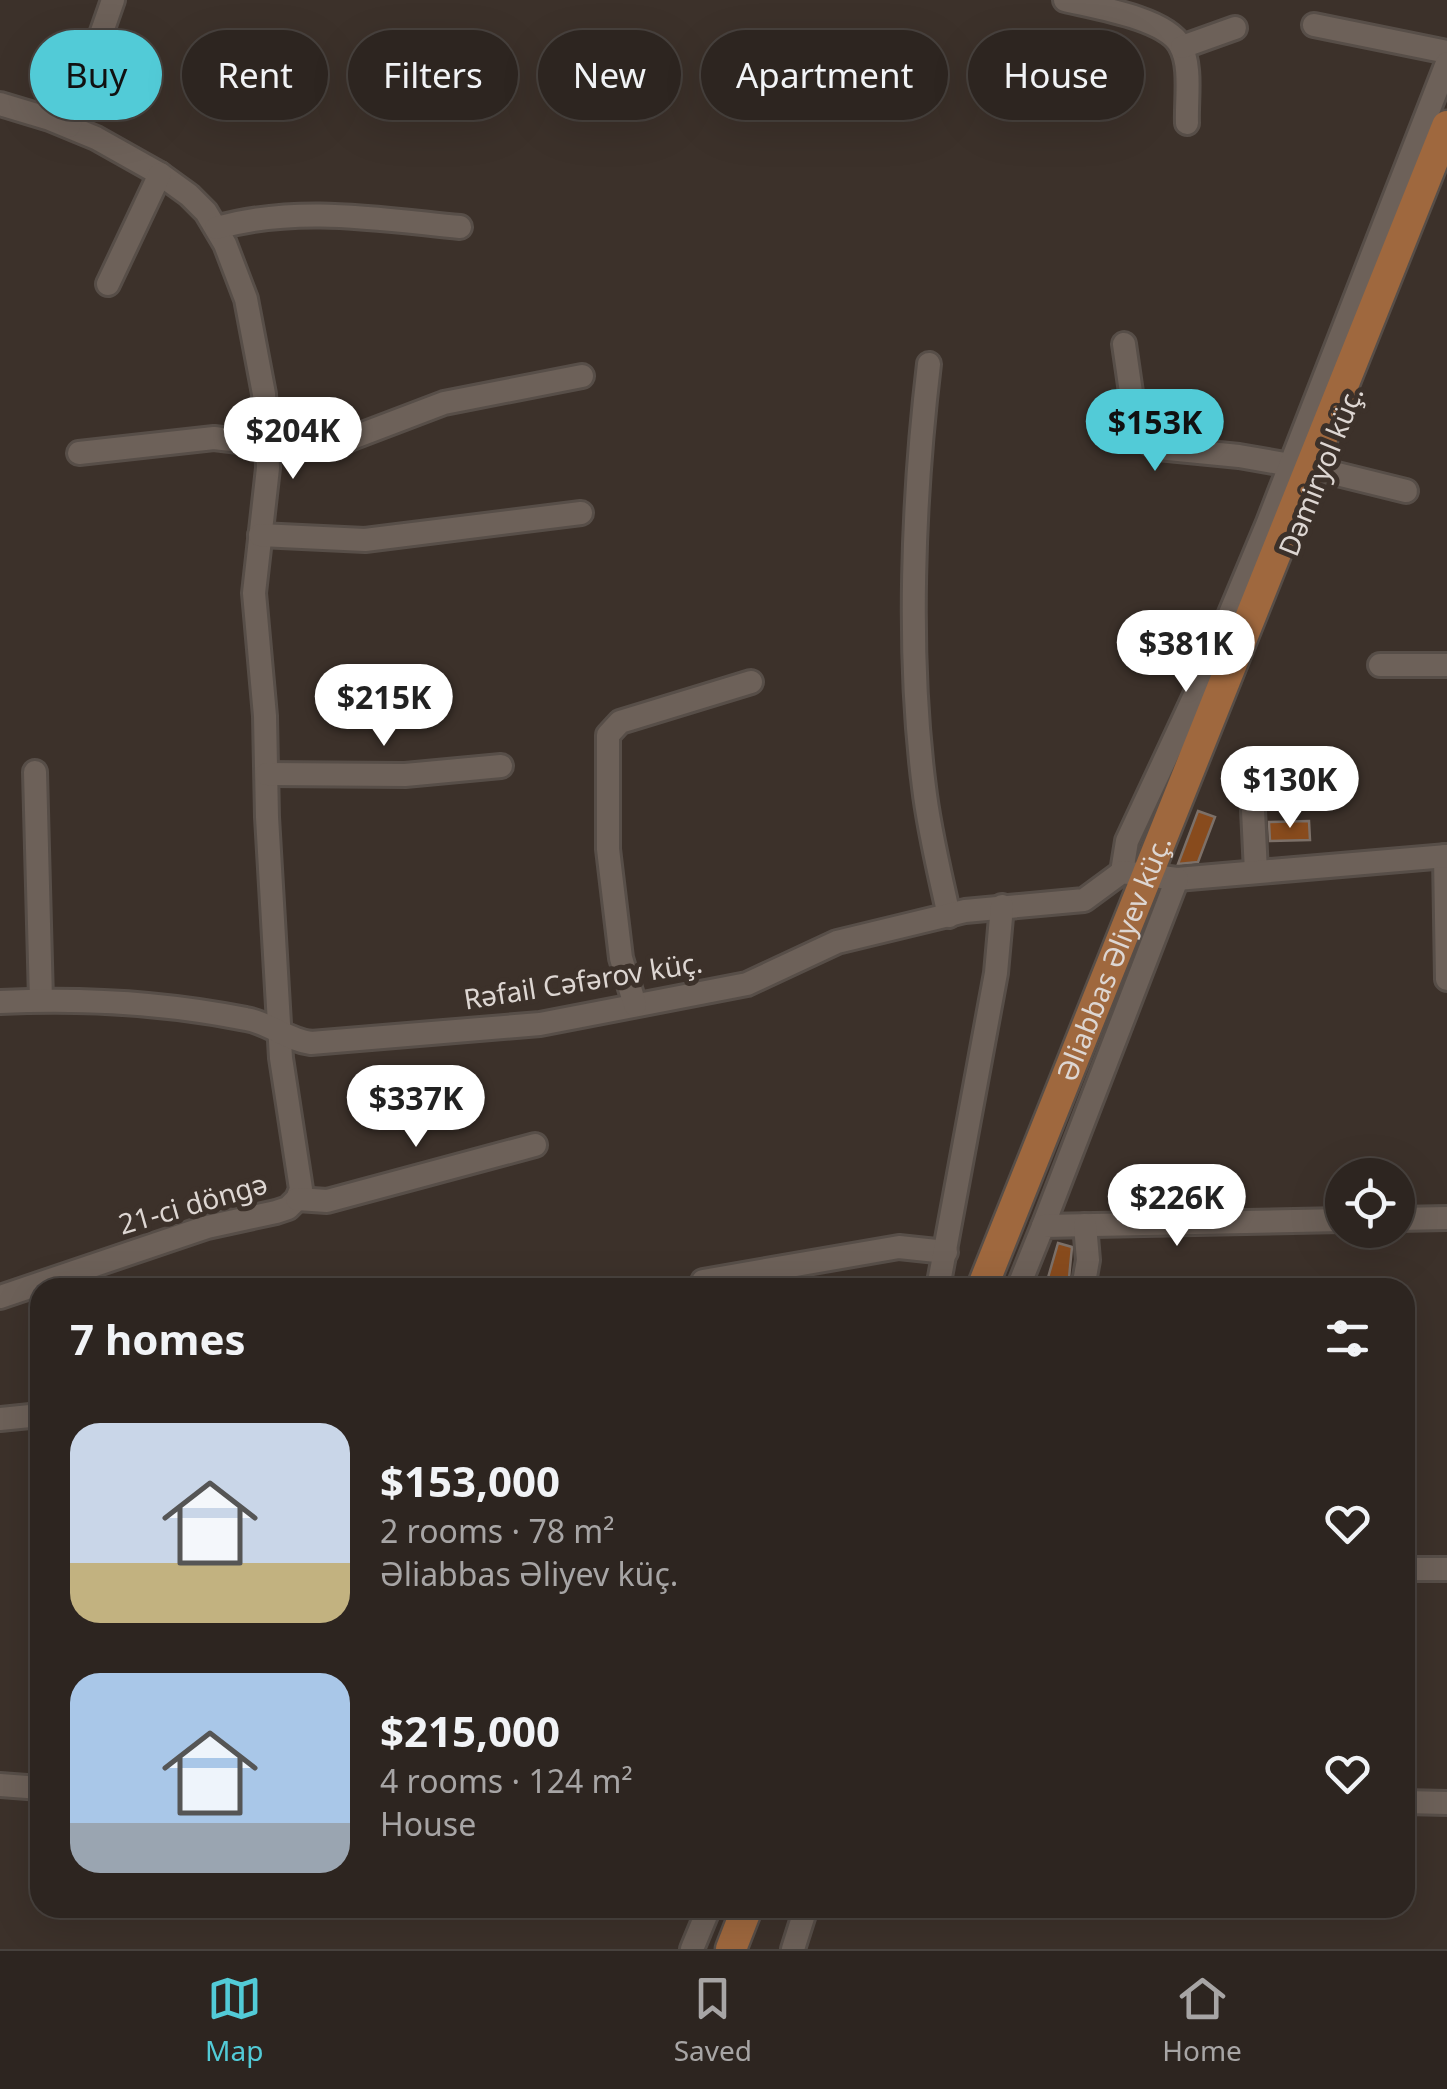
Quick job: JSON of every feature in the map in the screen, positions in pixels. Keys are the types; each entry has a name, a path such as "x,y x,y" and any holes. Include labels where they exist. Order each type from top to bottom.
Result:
{"main road":[{"name":"Əliabbas Əliyev küç.","path":"986,1278 1151,875 1306,467 1447,126"},
{"name":"Dəmiryol küç.","path":"1306,467 1447,154"},
{"path":"996,1278 1151,875"},
{"path":"720,1949 732,1918"},
{"path":"731,1949 743,1918"}],"street":[{"path":"69,126 113,0"},
{"path":"1066,0 1149,23 1172,34 1182,47 1186,64 1186,123"},
{"path":"1314,25 1447,52"},
{"path":"1182,47 1235,28"},
{"path":"1306,467 1368,272 1447,63"},
{"name":"21-ci döngə","path":"0,104 69,126 160,174 189,196 216,228 246,299 264,394 267,442 254,593 268,774 280,1032 284,1084 300,1174 298,1198 288,1208 207,1227 58,1278"},
{"path":"108,284 160,174"},
{"path":"216,228 272,216 320,214 460,227"},
{"path":"1124,344 1136,427 1142,439 1158,448 1306,467 1406,491"},
{"path":"929,364 917,486 918,686 924,790 949,916"},
{"path":"79,453 214,438 309,448 331,446 444,404 582,376"},
{"path":"260,535 365,540 581,512"},
{"path":"1380,666 1447,666"},
{"path":"635,1005 621,958 608,848 608,735 620,722 751,682"},
{"path":"268,774 404,775 501,766"},
{"path":"35,772 41,1000"},
{"path":"1253,810 1256,872"},
{"path":"1022,1278 1043,1226 1151,875 1256,872 1446,856 1447,979"},
{"name":"Rəfail Cəfərov küç.","path":"0,1002 128,1004 232,1016 311,1043 472,1032 540,1024 747,984 837,942 1002,906 1084,900 1151,875"},
{"path":"940,1278 996,973 1002,906"},
{"path":"298,1198 327,1201 535,1145"},
{"path":"1415,1219 1447,1218"},
{"path":"1043,1226 1325,1220"},
{"path":"1084,1224 1088,1260 1085,1278"},
{"path":"720,1278 899,1247 946,1252"},
{"name":"21-ci döngə","path":"0,1298 30,1288"},
{"path":"0,1419 30,1416"},
{"path":"1415,1569 1447,1569"},
{"path":"0,1785 30,1787"},
{"path":"1415,1802 1447,1803"},
{"path":"692,1949 705,1918"},
{"path":"792,1949 803,1918"}],"building":[{"path":"1198,811 1215,817 1198,862 1178,864"},
{"path":"1309,821 1310,840 1270,841 1269,822"},
{"path":"1058,1243 1072,1247 1069,1278 1048,1278"}]}
